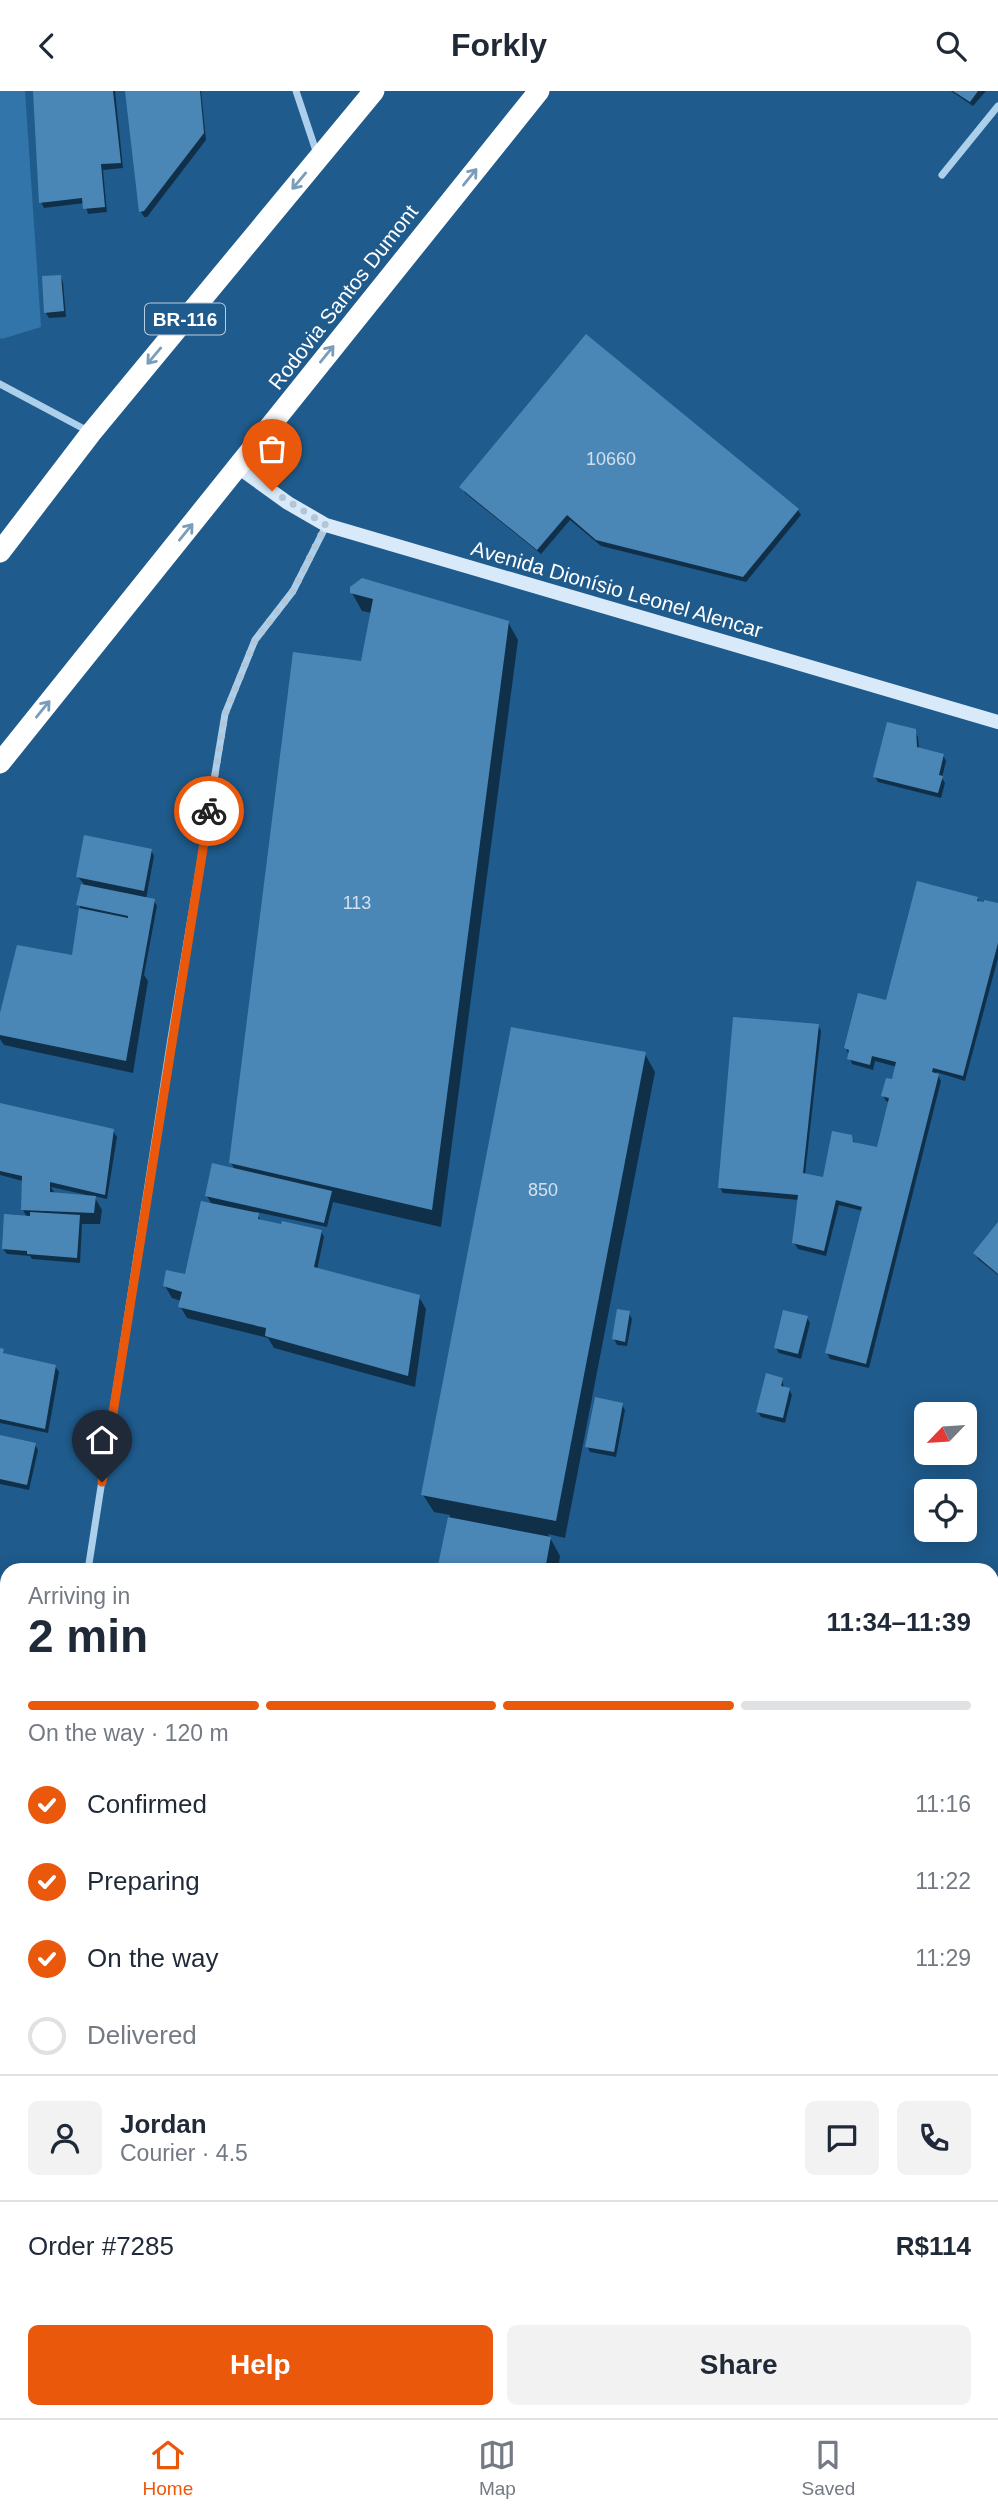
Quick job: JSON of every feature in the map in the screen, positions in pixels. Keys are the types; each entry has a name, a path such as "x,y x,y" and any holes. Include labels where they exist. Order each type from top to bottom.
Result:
{"highway":[{"name":"BR-116","path":"0,552 91,433 374,91"},
{"name":"Rodovia Santos Dumont","path":"0,762 539,91"}],"main road":[{"name":"Avenida Dionísio Leonel Alencar","path":"238,467 288,503 326,525 998,722"}],"street":[{"path":"296,91 318,157"},
{"path":"942,175 998,106"},
{"path":"0,384 91,433"},
{"path":"89,1563 171,1038 225,714 255,640 293,591 326,525"}],"shaded area":[{"path":"0,91 25,91 41,327 2,339 0,338"}],"building":[{"path":"33,91 113,91 121,163 101,164 105,207 83,209 82,198 39,203"},
{"path":"125,91 200,91 204,133 144,211 139,212"},
{"path":"953,91 978,91 970,102"},
{"path":"61,275 64,311 44,313 42,276"},
{"path":"586,334 799,509 743,577 596,540 567,515 537,550 459,487"},
{"path":"362,578 509,621 432,1210 229,1163 293,652 361,661 373,599 350,593 350,587"},
{"path":"887,722 916,729 917,747 944,754 939,775 943,776 938,793 873,777"},
{"path":"84,835 152,849 144,891 76,877"},
{"path":"917,881 978,897 977,901 998,903 998,943 963,1076 933,1068 932,1072 939,1074 866,1364 825,1353 862,1207 836,1200 824,1251 792,1243 798,1195 718,1188 733,1017 819,1024 803,1173 823,1177 832,1131 852,1135 853,1142 877,1147 889,1098 881,1096 886,1078 892,1079 896,1062 872,1056 870,1065 847,1059 849,1050 844,1048 858,993 886,1000"},
{"path":"81,884 155,899 126,1061 0,1035 0,1013 17,945 72,955 79,908 128,918 76,905"},
{"path":"511,1027 646,1052 556,1521 421,1495"},
{"path":"0,1103 114,1129 105,1195 50,1182 50,1192 96,1196 94,1213 21,1210 22,1176 0,1171"},
{"path":"212,1163 332,1191 324,1223 205,1196"},
{"path":"201,1201 259,1213 258,1219 322,1230 314,1267 420,1295 408,1376 265,1336 266,1328 178,1307 182,1292 163,1286 166,1270 185,1274"},
{"path":"30,1212 80,1215 77,1258 2,1249 4,1214 30,1216"},
{"path":"998,1222 998,1274 973,1253"},
{"path":"617,1309 630,1311 625,1342 612,1339"},
{"path":"783,1310 808,1316 798,1354 774,1348"},
{"path":"0,1348 4,1349 3,1353 56,1365 45,1429 0,1419"},
{"path":"766,1373 783,1378 781,1386 790,1388 783,1418 756,1412"},
{"path":"595,1397 623,1403 614,1452 585,1447"},
{"path":"0,1435 36,1443 27,1485 0,1479"},
{"path":"448,1517 551,1537 546,1563 438,1563"}],"way so far":[{"path":"209,811 225,714 255,640 293,591 326,525 272,491"}],"route":[{"path":"102,1482 209,811"}]}
